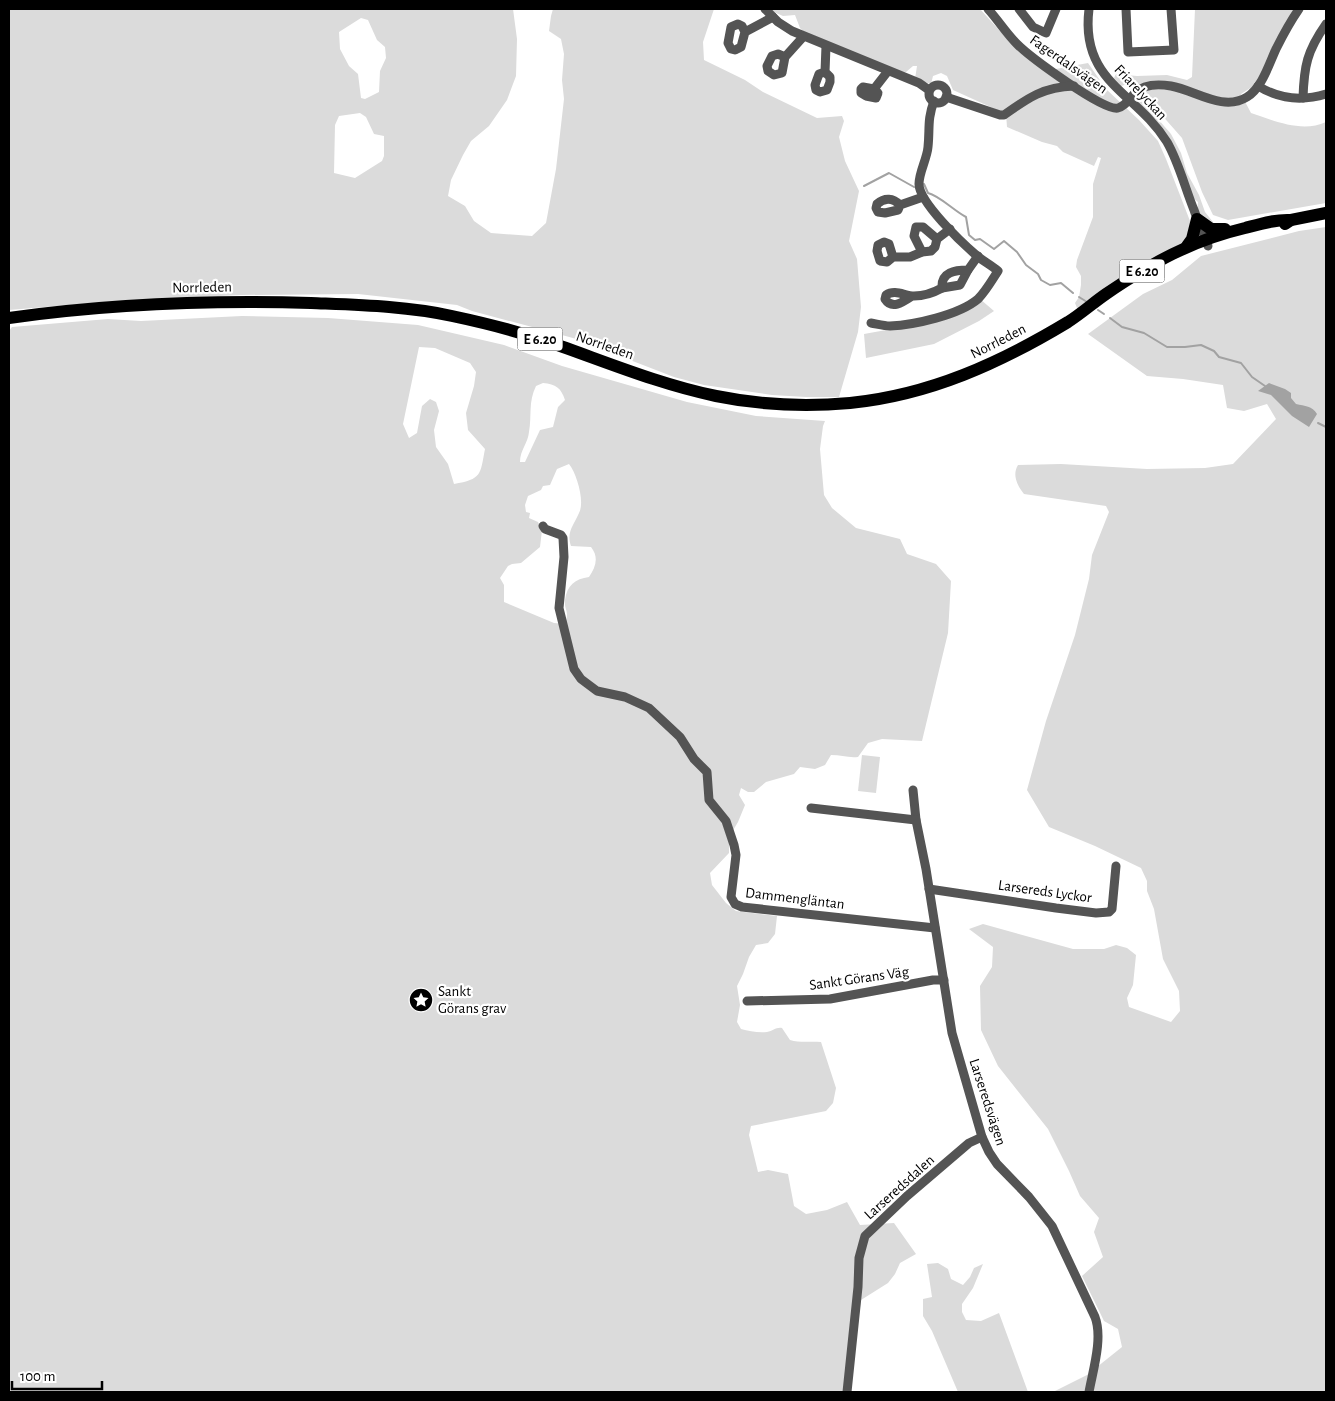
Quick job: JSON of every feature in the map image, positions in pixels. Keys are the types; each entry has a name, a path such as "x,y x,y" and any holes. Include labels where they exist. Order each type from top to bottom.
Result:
{"highway":[{"name":"Norrleden","path":"9,318 112,307 202,303 337,304 416,311 447,315 516,331 668,384 706,394 757,402 814,405 850,403 923,389 1002,359 1207,242 1245,228 1326,214"},
{"path":"1187,246 1192,239 1197,219 1217,230 1237,227 1245,228"},
{"name":"Norrleden","path":"1083,312 1150,266 1187,246 1287,223 1291,220"}],"street":[{"path":"766,9 786,28 803,37 919,83 930,90"},
{"name":"Fagerdalsvägen","path":"988,9 1018,45 1042,65 1109,108 1120,108 1141,89 1163,85 1181,88 1217,101 1233,102 1248,97 1258,86 1298,9"},
{"path":"1019,9 1033,27 1046,33 1056,9"},
{"name":"Friarelyckan","path":"1089,9 1089,35 1094,56 1114,86 1153,123 1168,143 1207,242"},
{"path":"1126,9 1128,52 1174,50 1171,9"},
{"path":"745,32 773,17"},
{"path":"1303,98 1305,67 1308,55 1326,24"},
{"path":"784,57 803,37"},
{"path":"825,72 826,46"},
{"path":"874,89 888,71"},
{"path":"941,85 946,92 946,97 941,102 934,101 929,97 930,90 933,86 941,85"},
{"path":"946,97 1004,115 1032,96 1049,88 1074,86"},
{"path":"1258,86 1271,93 1287,97 1303,98 1326,94"},
{"path":"871,323 888,326 907,324 946,314 969,305 984,291 998,271 978,256 950,229 922,197 919,181 928,148 928,117 934,101"},
{"path":"900,205 922,197"},
{"path":"922,252 914,236 916,227 923,227 937,240"},
{"path":"893,257 910,257 922,252 931,251 935,247 937,240 950,229"},
{"path":"912,296 928,295 942,288 955,287 961,284 978,256"},
{"path":"942,288 942,280 946,275 953,271 968,270"},
{"name":"Dammengläntan","path":"543,526 545,529 561,535 563,538 564,557 559,608 574,669 581,679 597,691 625,697 649,708 680,737 694,759 708,772 709,800 726,821 734,845 736,855 731,897 735,904 742,907 935,928"},
{"name":"Larseredsvägen","path":"913,790 916,820 952,1032 982,1137 997,1164 1029,1197 1052,1226 1096,1317 1098,1337 1089,1392"},
{"path":"811,808 916,820"},
{"name":"Larsereds Lyckor","path":"929,889 1096,913 1109,912 1112,909 1116,866"},
{"name":"Sankt Görans Väg","path":"747,1001 830,999 944,980"},
{"name":"Larseredsdalen","path":"846,1392 859,1258 864,1236 969,1143 982,1137"}],"shaded area":[{"path":"9,9 513,9 517,39 516,76 507,100 489,126 471,141 463,155 451,180 448,196 465,206 474,221 491,233 532,236 546,223 556,169 564,99 562,80 564,54 561,39 549,31 553,9 714,9 703,42 704,60 745,80 763,92 817,118 842,116 844,121 839,137 845,161 859,191 849,241 857,259 861,307 858,332 839,397 772,395 704,385 674,377 573,338 472,311 457,305 358,294 241,295 117,301 9,310","holes":["361,18 368,20 377,40 385,47 386,58 380,71 379,92 365,99 361,98 358,74 349,66 340,49 339,32","360,113 366,117 374,134 384,136 384,156 382,161 355,178 334,173 335,125 339,116"]},
{"path":"767,9 980,9 1019,52 1045,71 1088,63 1106,89 1158,141 1190,221 1191,234 1187,242 1077,308 1075,303 1079,297 1081,276 1076,267 1077,260 1093,217 1093,184 1101,158 1098,157 1094,166 1063,152 1057,146 1042,142 1007,127 1006,114 953,90 947,76 941,73 933,76 931,84 915,79 917,66 913,66 906,72 895,71 806,34 800,28 795,15 783,16"},
{"path":"1195,9 1294,9 1255,85 1241,94 1251,113 1269,119 1298,126 1317,125 1326,122 1326,203 1228,220 1213,215 1202,192 1182,138 1160,113 1128,84 1121,86 1114,78 1116,74 1137,76 1167,75 1187,80 1192,77"},
{"path":"1137,95 1171,134 1181,153 1187,173 1199,195 1205,212 1217,227 1200,214 1198,202 1188,188 1180,162 1163,136 1135,100"},
{"path":"1326,227 1326,1392 1053,1392 1087,1375 1122,1347 1118,1329 1104,1321 1082,1276 1103,1257 1094,1232 1099,1218 1080,1196 1048,1129 998,1066 981,1030 980,986 992,967 993,947 969,929 983,924 1073,949 1104,949 1116,945 1127,948 1136,955 1133,985 1127,998 1129,1007 1171,1022 1180,1011 1179,991 1163,959 1154,909 1147,891 1147,881 1141,868 1049,827 1027,790 1046,721 1075,635 1089,579 1092,555 1109,512 1106,506 1024,494 1016,480 1015,472 1018,465 1061,464 1147,469 1205,468 1233,464 1276,419 1267,404 1244,411 1227,408 1223,385 1147,376 1088,334 1143,294 1172,280 1201,256 1299,231"},
{"path":"980,299 994,311 979,321 934,344 866,358 864,334 925,323"},
{"path":"242,316 328,318 418,325 504,345 562,366 687,402 756,416 825,421 820,449 824,495 832,508 856,528 900,539 907,554 936,564 951,581 948,633 922,741 882,739 868,743 858,757 831,755 825,765 815,769 800,767 794,774 766,782 754,792 748,792 741,788 739,795 745,805 729,837 729,853 710,873 712,885 726,903 736,911 777,916 775,934 768,943 756,945 737,986 740,1005 737,1022 741,1029 754,1032 769,1032 782,1028 790,1040 821,1042 836,1088 833,1103 826,1111 751,1126 749,1135 758,1172 768,1170 788,1174 794,1206 806,1214 827,1210 847,1202 860,1225 894,1223 916,1254 900,1263 888,1283 861,1300 848,1392 9,1392 9,331 12,327 108,319 141,321","holes":["419,347 435,348 470,363 476,372 466,413 468,430 485,449 482,465 475,478 454,484 448,464 436,447 434,430 439,411 436,402 430,399 422,406 417,433 409,438 403,424","543,383 551,384 562,392 565,400 558,407 553,427 540,430 525,462 520,462 528,436 531,403 536,386","569,464 581,495 581,508 569,537 571,546 591,547 596,558 595,566 589,577 576,581 568,590 565,600 567,613 565,624 554,623 504,602 504,585 500,578 508,566 521,563 540,547 542,530 538,522 529,518 530,513 526,512 525,505 528,496 541,490 543,486 550,485 557,469"]},
{"path":"1269,383 1291,393 1291,398 1296,404 1315,411 1317,414 1309,427 1292,416 1271,395 1258,391"},
{"path":"862,755 880,757 876,793 858,791"},
{"path":"938,1263 948,1269 951,1279 963,1285 970,1277 974,1268 983,1264 973,1288 962,1304 962,1312 966,1320 981,1321 999,1313 1028,1392 958,1392 932,1331 923,1316 923,1299 932,1297 927,1264"}],"waterway":[{"path":"864,186 889,173 914,187"},
{"path":"924,184 928,193 966,217 969,235 975,240 980,239 994,249 1004,241 1017,252 1026,265 1038,274 1041,280 1050,285 1061,283 1073,293"},
{"path":"1079,297 1087,302"},
{"path":"1098,310 1104,314"},
{"path":"1110,318 1122,327 1144,333 1167,347 1201,345 1214,351 1219,357 1241,363 1252,377 1265,386"},
{"path":"1318,423 1326,427"}],"place":[{"name":"Sankt Görans grav","path":"421,1000"}]}
